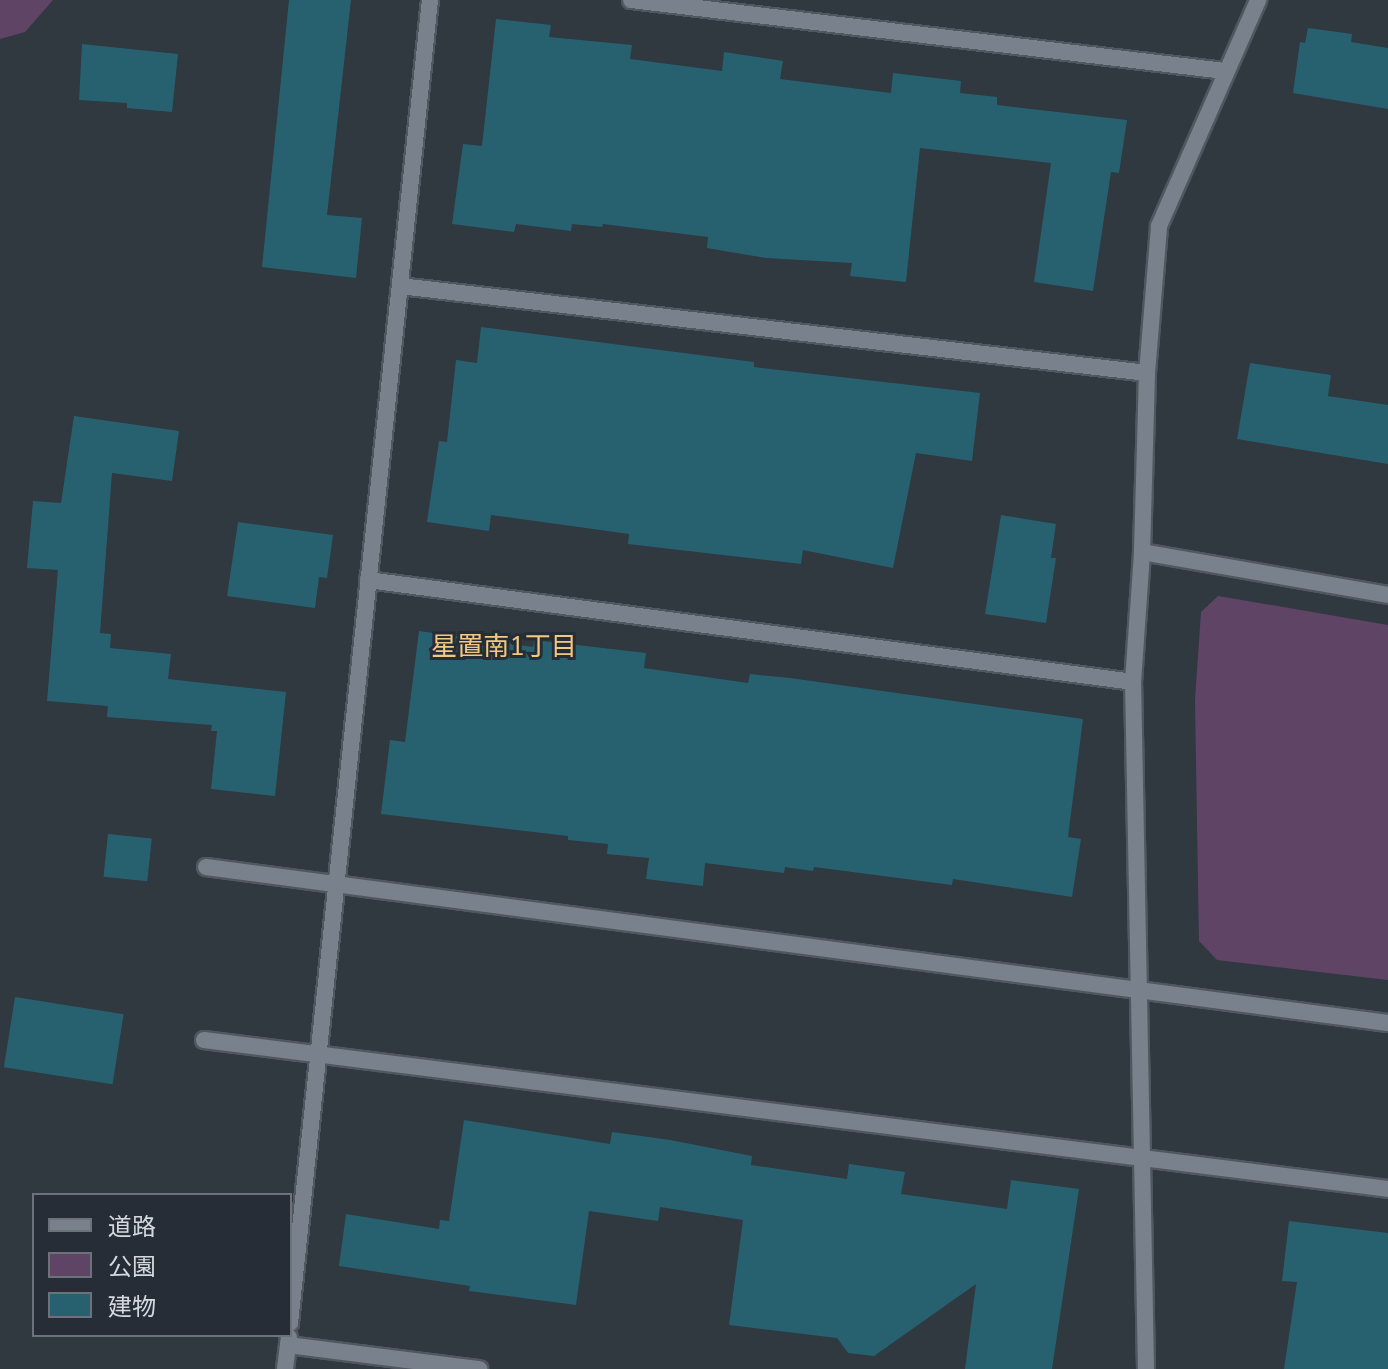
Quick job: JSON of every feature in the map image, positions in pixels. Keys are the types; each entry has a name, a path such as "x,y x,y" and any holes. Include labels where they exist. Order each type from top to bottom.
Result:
{"street":[{"path":"292,1304 430,0"},
{"path":"631,0 1225,71"},
{"path":"1146,1369 1133,682 1142,552 1147,373 1159,226 1258,0"},
{"path":"400,286 1147,373"},
{"path":"1142,552 1388,595"},
{"path":"368,580 1133,682"},
{"path":"206,867 1388,1023"},
{"path":"204,1040 1388,1189"},
{"path":"285,1369 288,1340 479,1369"}],"green space":[{"path":"0,0 53,0 25,32 0,39"},
{"path":"1218,596 1388,625 1388,980 1217,960 1199,941 1195,700 1201,612"}],"building":[{"path":"289,0 351,0 327,215 362,218 356,278 262,267"},
{"path":"496,19 551,25 549,37 632,45 630,59 722,71 724,52 783,61 780,79 891,93 893,73 961,81 960,93 997,97 997,105 1127,120 1119,173 1111,172 1093,291 1034,282 1051,163 920,148 906,282 850,276 852,263 766,258 707,248 708,237 603,224 602,227 572,224 571,231 516,224 514,232 452,224 463,144 482,146"},
{"path":"1308,28 1352,34 1351,42 1388,48 1388,109 1293,93 1300,42 1305,43"},
{"path":"82,44 178,54 172,112 127,108 127,103 79,100"},
{"path":"481,327 754,362 754,367 980,393 972,461 916,453 893,568 803,550 801,564 628,544 629,534 491,515 489,531 427,522 439,441 447,442 456,360 477,363"},
{"path":"1250,363 1331,375 1328,396 1388,405 1388,464 1237,439"},
{"path":"74,416 179,431 172,481 112,473 100,633 111,634 110,648 171,654 168,679 286,692 275,796 211,789 217,731 211,731 212,725 107,717 108,706 47,701 58,570 27,568 33,501 61,503"},
{"path":"1001,515 1056,524 1051,558 1056,558 1046,623 985,614"},
{"path":"238,522 333,535 327,578 319,577 315,608 227,596"},
{"path":"419,631 533,647 534,640 646,653 644,668 748,683 750,674 790,678 1083,719 1068,837 1081,839 1072,897 953,879 952,885 814,867 813,871 785,867 784,873 705,863 703,886 646,879 649,858 607,854 608,844 568,840 568,836 381,814 390,740 405,742"},
{"path":"108,834 152,839 147,881 104,877"},
{"path":"15,997 124,1014 113,1084 4,1067"},
{"path":"464,1120 610,1144 612,1132 670,1140 752,1156 751,1165 847,1179 849,1164 905,1172 901,1194 1007,1209 1011,1180 1079,1189 1052,1369 965,1369 976,1284 874,1356 848,1353 837,1338 729,1325 743,1220 660,1207 658,1221 589,1211 576,1305 469,1291 470,1286 339,1266 346,1214 439,1229 440,1220 449,1221"},
{"path":"1289,1221 1388,1233 1388,1369 1284,1369 1297,1282 1282,1281"}],"district":[{"name":"星置南1丁目","path":"504,647"}]}
